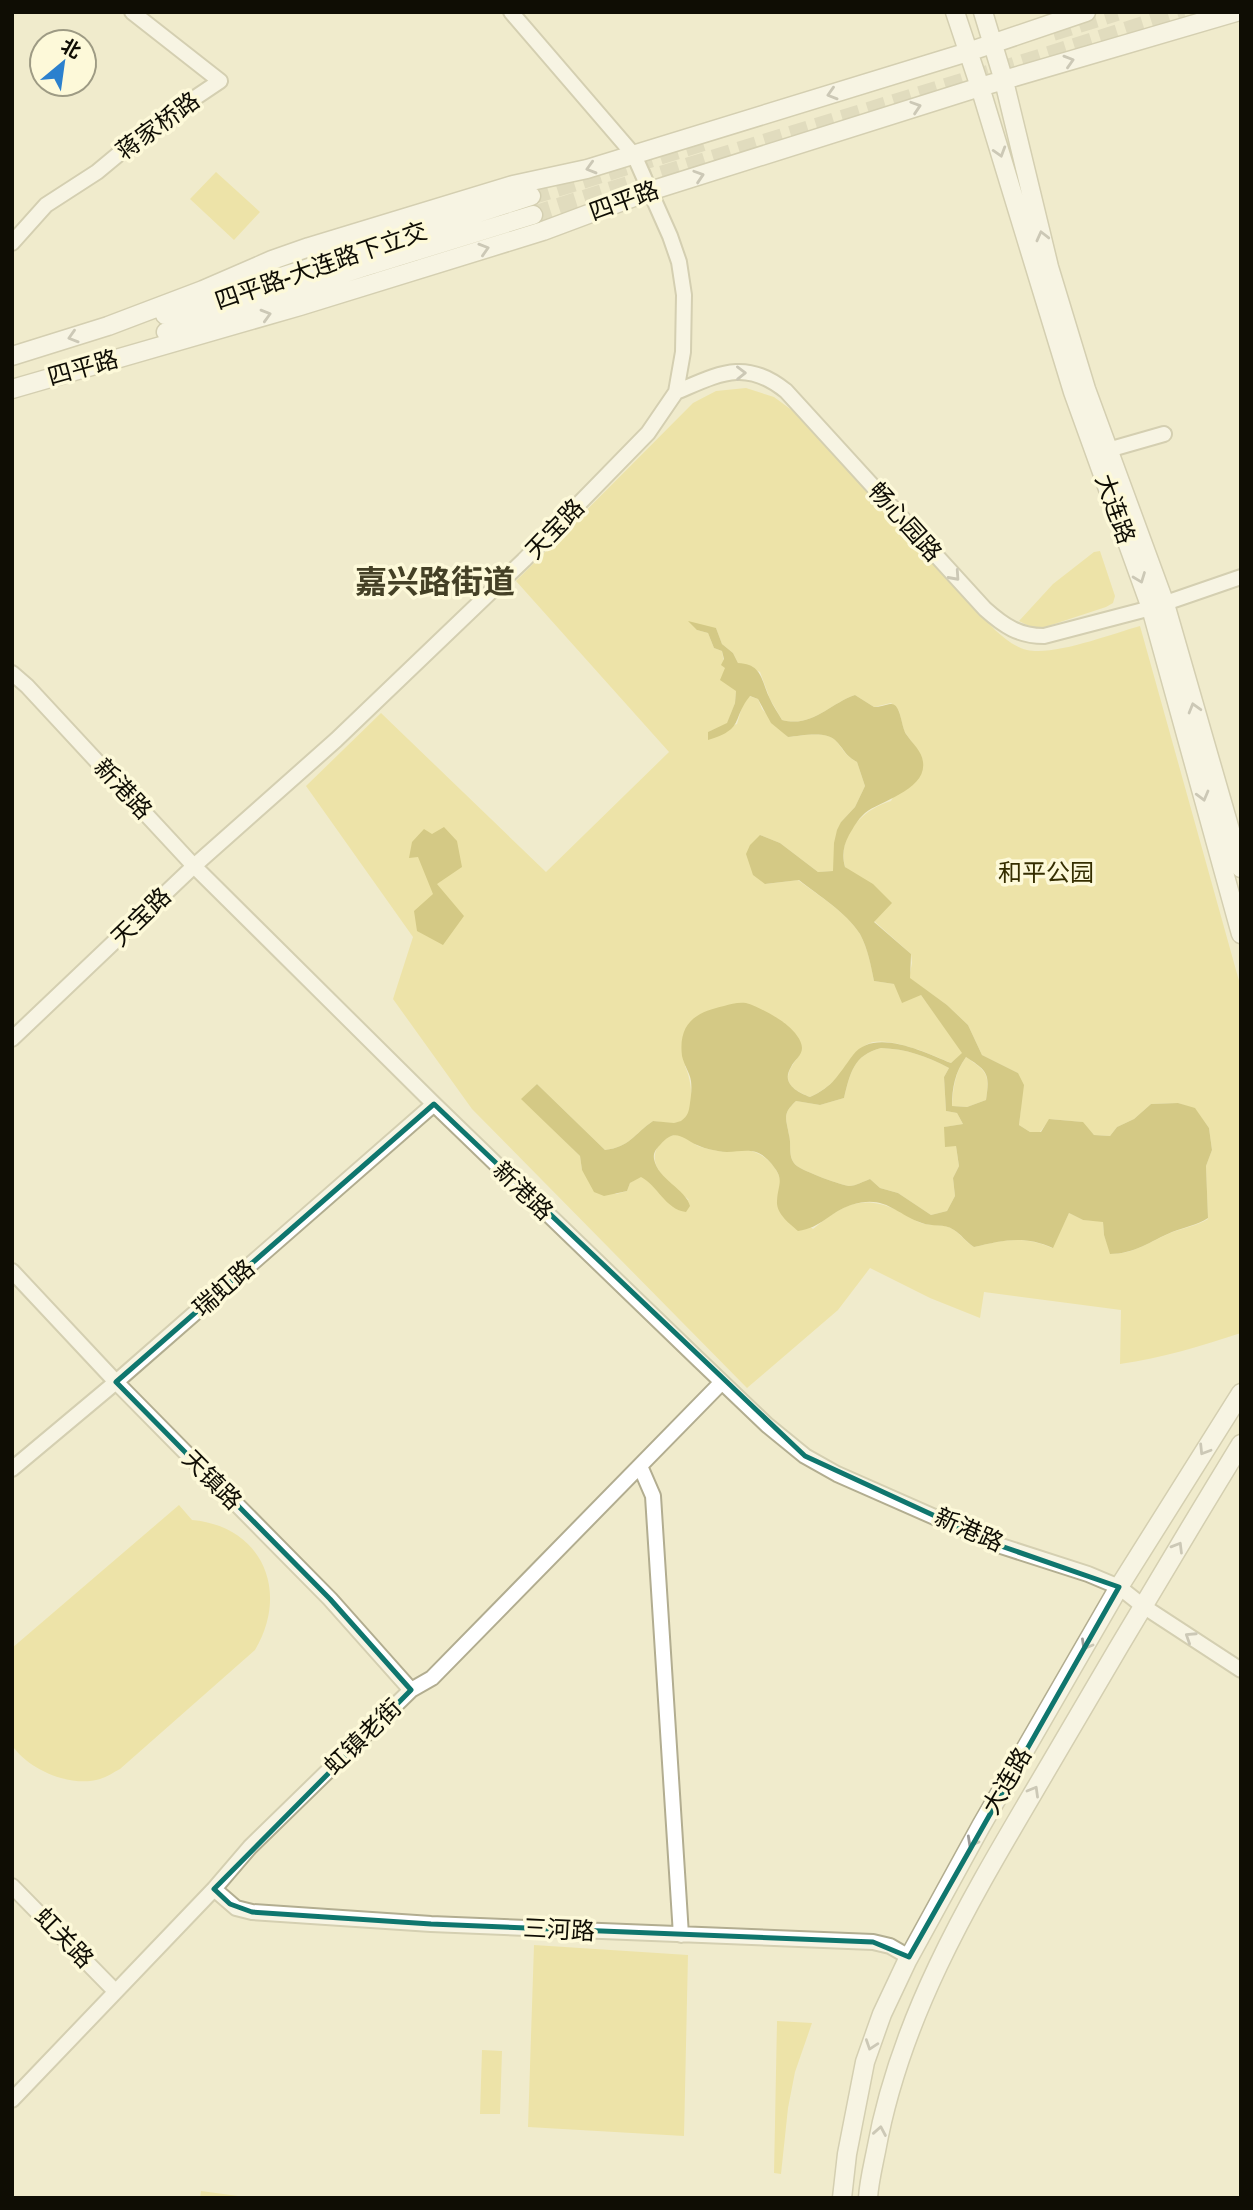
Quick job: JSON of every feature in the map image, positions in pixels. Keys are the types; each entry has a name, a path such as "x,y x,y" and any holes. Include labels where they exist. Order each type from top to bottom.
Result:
{"main road":[{"name":"大连路","path":"955,12 1073,391 1158,606 1241,934"},
{"name":"大连路","path":"983,12 1004,81 1049,267 1241,868"},
{"name":"四平路","path":"12,356 108,326 309,247 513,185 587,169 634,155 968,52 1086,12"},
{"name":"四平路","path":"12,389 300,306 543,231 650,191 980,87 1236,12"},
{"name":"四平路-大连路下立交","path":"108,326 205,305 250,287 531,197"},
{"name":"四平路-大连路下立交","path":"127,355 159,335 533,215"},
{"name":"大连路","path":"842,2198 850,2140 866,2062 882,2014 909,1957 1119,1587 1241,1393"},
{"name":"大连路","path":"868,2198 882,2115 895,2072 931,1977 996,1856 1241,1444"}],"street":[{"name":"蒋家桥路","path":"12,243 46,205 97,172 150,128 220,81 132,12"},
{"name":"天宝路","path":"12,1039 194,866 336,740 524,561 648,433 676,392 683,352 684,295 679,262 650,191 634,155 511,12"},
{"name":"畅心园路","path":"676,392 718,374 753,372 771,379 786,391 985,609 1006,627 1028,636 1044,636 1158,606 1241,577"},
{"path":"1108,450 1164,434"},
{"name":"新港路","path":"12,673 33,692 194,866 434,1104 767,1425 805,1457 837,1474 998,1545 1088,1574 1119,1587 1143,1606 1241,1670"},
{"name":"瑞虹路","path":"12,1469 116,1382 434,1104"},
{"name":"天镇路","path":"12,1271 116,1382 330,1598 411,1690"},
{"name":"虹镇老街","path":"12,2100 214,1889 250,1847 411,1690 432,1678 722,1382"},
{"path":"640,1466 653,1496 681,1935"},
{"name":"虹关路","path":"12,1886 115,1991"},
{"name":"三河路","path":"214,1889 236,1908 252,1912 431,1924 873,1942 890,1946 909,1957"}],"highlighted area":[{"path":"434,1104 805,1456 998,1545 1119,1587 909,1957 873,1942 431,1924 252,1912 230,1904 214,1889 411,1690 330,1599 116,1382"}],"green space":[{"path":"216,172 260,212 234,240 190,199"},
{"name":"和平公园","path":"746,388 774,397 793,411 995,630 1014,644 1027,650 1052,650 1140,626 1241,988 1241,1333 1166,1355 1120,1364 1121,1310 984,1292 980,1318 930,1298 870,1268 838,1310 747,1388 472,1109 393,999 413,937 306,786 381,713 546,872 669,752 516,581 693,403 716,391","holes":["716,628 722,644 733,653 738,663 760,672 770,699 782,720 793,722 811,718 855,695 874,707 891,703 899,711 904,731 919,752 891,801 862,817 854,825 845,844 845,867 891,903 874,921 911,954 909,978 947,1005 968,1025 982,1055 1018,1073 1021,1107 1019,1125 1030,1132 1040,1132 1050,1119 1082,1122 1094,1135 1110,1136 1117,1127 1134,1119 1151,1104 1178,1103 1195,1109 1209,1128 1212,1150 1206,1166 1208,1219 1134,1250 1111,1254 1104,1235 1103,1221 1083,1220 1069,1213 1052,1248 1022,1240 974,1247 952,1229 921,1223 900,1211 873,1203 852,1204 813,1229 777,1202 781,1188 780,1179 774,1167 764,1157 746,1150 722,1151 705,1148 679,1135 671,1136 660,1144 655,1152 655,1160 662,1175 689,1200 659,1193 641,1176 630,1183 627,1191 616,1194 582,1170 580,1156 522,1099 537,1084 605,1150 626,1143 653,1121 676,1123 687,1117 691,1095 685,1066 799,1056 790,1070 788,1081 795,1089 810,1097 830,1085 863,1047 874,1042 908,1046 951,1063 963,1053 921,995 894,984 874,981 860,934 840,911 798,880 766,884 760,835 780,843 818,872 834,871 841,822 855,807 865,786 857,762 833,738 814,735 788,737 762,709 758,699 749,696 742,707 737,724 708,732 727,724 735,703 736,691 725,667 722,651 714,648 708,633 697,630"]},
{"path":"1100,551 1115,596 1113,603 1042,628 1033,628 1019,621 1053,584 1094,552"},
{"path":"881,1048 916,1054 949,1068 944,1077 946,1111 957,1113 963,1124 945,1127 945,1146 956,1146 959,1166 953,1178 955,1196 947,1211 931,1215 898,1193 880,1188 870,1179 854,1185 845,1185 801,1168 792,1159 786,1116 792,1105 796,1101 820,1105 844,1098 854,1067 864,1055"},
{"path":"966,1057 979,1066 987,1078 986,1100 967,1107 952,1106 955,1080"},
{"path":"179,1505 192,1520 216,1525 236,1535 252,1548 263,1565 269,1585 270,1606 265,1628 255,1650 120,1769 100,1779 77,1781 39,1769 12,1745 12,1648"},
{"path":"534,1945 688,1955 684,2136 528,2127"},
{"path":"777,2021 812,2023 795,2072 781,2174 774,2173"},
{"path":"482,2050 502,2051 500,2114 480,2114"},
{"path":"201,2191 253,2198 200,2198"}],"shaded area":[{"path":"688,621 716,628 722,644 733,653 738,663 757,670 782,720 793,722 811,718 855,695 874,707 894,704 906,734 921,754 922,772 918,780 901,794 862,816 849,835 844,851 845,867 873,884 892,903 874,922 911,954 910,978 947,1005 968,1025 982,1055 1018,1073 1024,1085 1019,1125 1030,1132 1041,1132 1049,1119 1083,1122 1094,1135 1110,1136 1117,1127 1134,1119 1151,1104 1178,1103 1195,1108 1209,1128 1212,1150 1206,1166 1208,1218 1135,1249 1110,1254 1103,1222 1083,1220 1069,1213 1053,1248 1023,1240 974,1247 950,1228 922,1223 889,1206 872,1202 851,1205 813,1227 798,1231 784,1218 777,1206 779,1177 763,1156 751,1151 725,1152 710,1149 674,1135 657,1148 654,1159 661,1173 687,1200 690,1206 686,1212 673,1207 641,1177 630,1183 627,1191 604,1196 594,1192 582,1170 580,1156 521,1099 537,1084 605,1150 626,1143 653,1121 681,1121 689,1111 691,1090 690,1078 682,1056 683,1035 691,1021 705,1012 746,1003 785,1023 793,1030 802,1048 788,1073 789,1082 795,1090 810,1097 830,1084 862,1047 873,1043 900,1044 951,1063 962,1053 921,995 902,1003 894,984 874,981 860,934 840,911 799,880 765,884 753,875 746,854 750,845 760,835 780,843 818,872 833,871 837,830 855,807 865,786 857,762 833,738 814,735 788,737 771,723 758,699 750,696 733,728 708,740 708,732 727,723 735,703 736,691 720,680 725,668 721,665 724,659 722,651 714,648 708,633 697,630","holes":["881,1048 916,1054 949,1068 944,1077 946,1111 957,1113 963,1124 944,1127 945,1147 956,1146 959,1166 953,1178 955,1196 947,1211 931,1215 898,1193 880,1188 870,1179 854,1185 845,1185 801,1168 792,1159 786,1116 792,1105 796,1101 820,1105 844,1098 854,1067 864,1055","966,1057 986,1074 986,1100 967,1107 952,1106 955,1080"]},
{"path":"444,827 457,841 462,867 437,884 464,916 443,945 417,931 414,911 433,894 418,857 409,858 412,842 424,829 432,834"}],"tunnel":[{"path":"1053,32 1117,12"},
{"path":"533,215 1184,12"},
{"path":"531,196 710,140"}],"district":[{"name":"嘉兴路街道","path":"435,582"}]}
